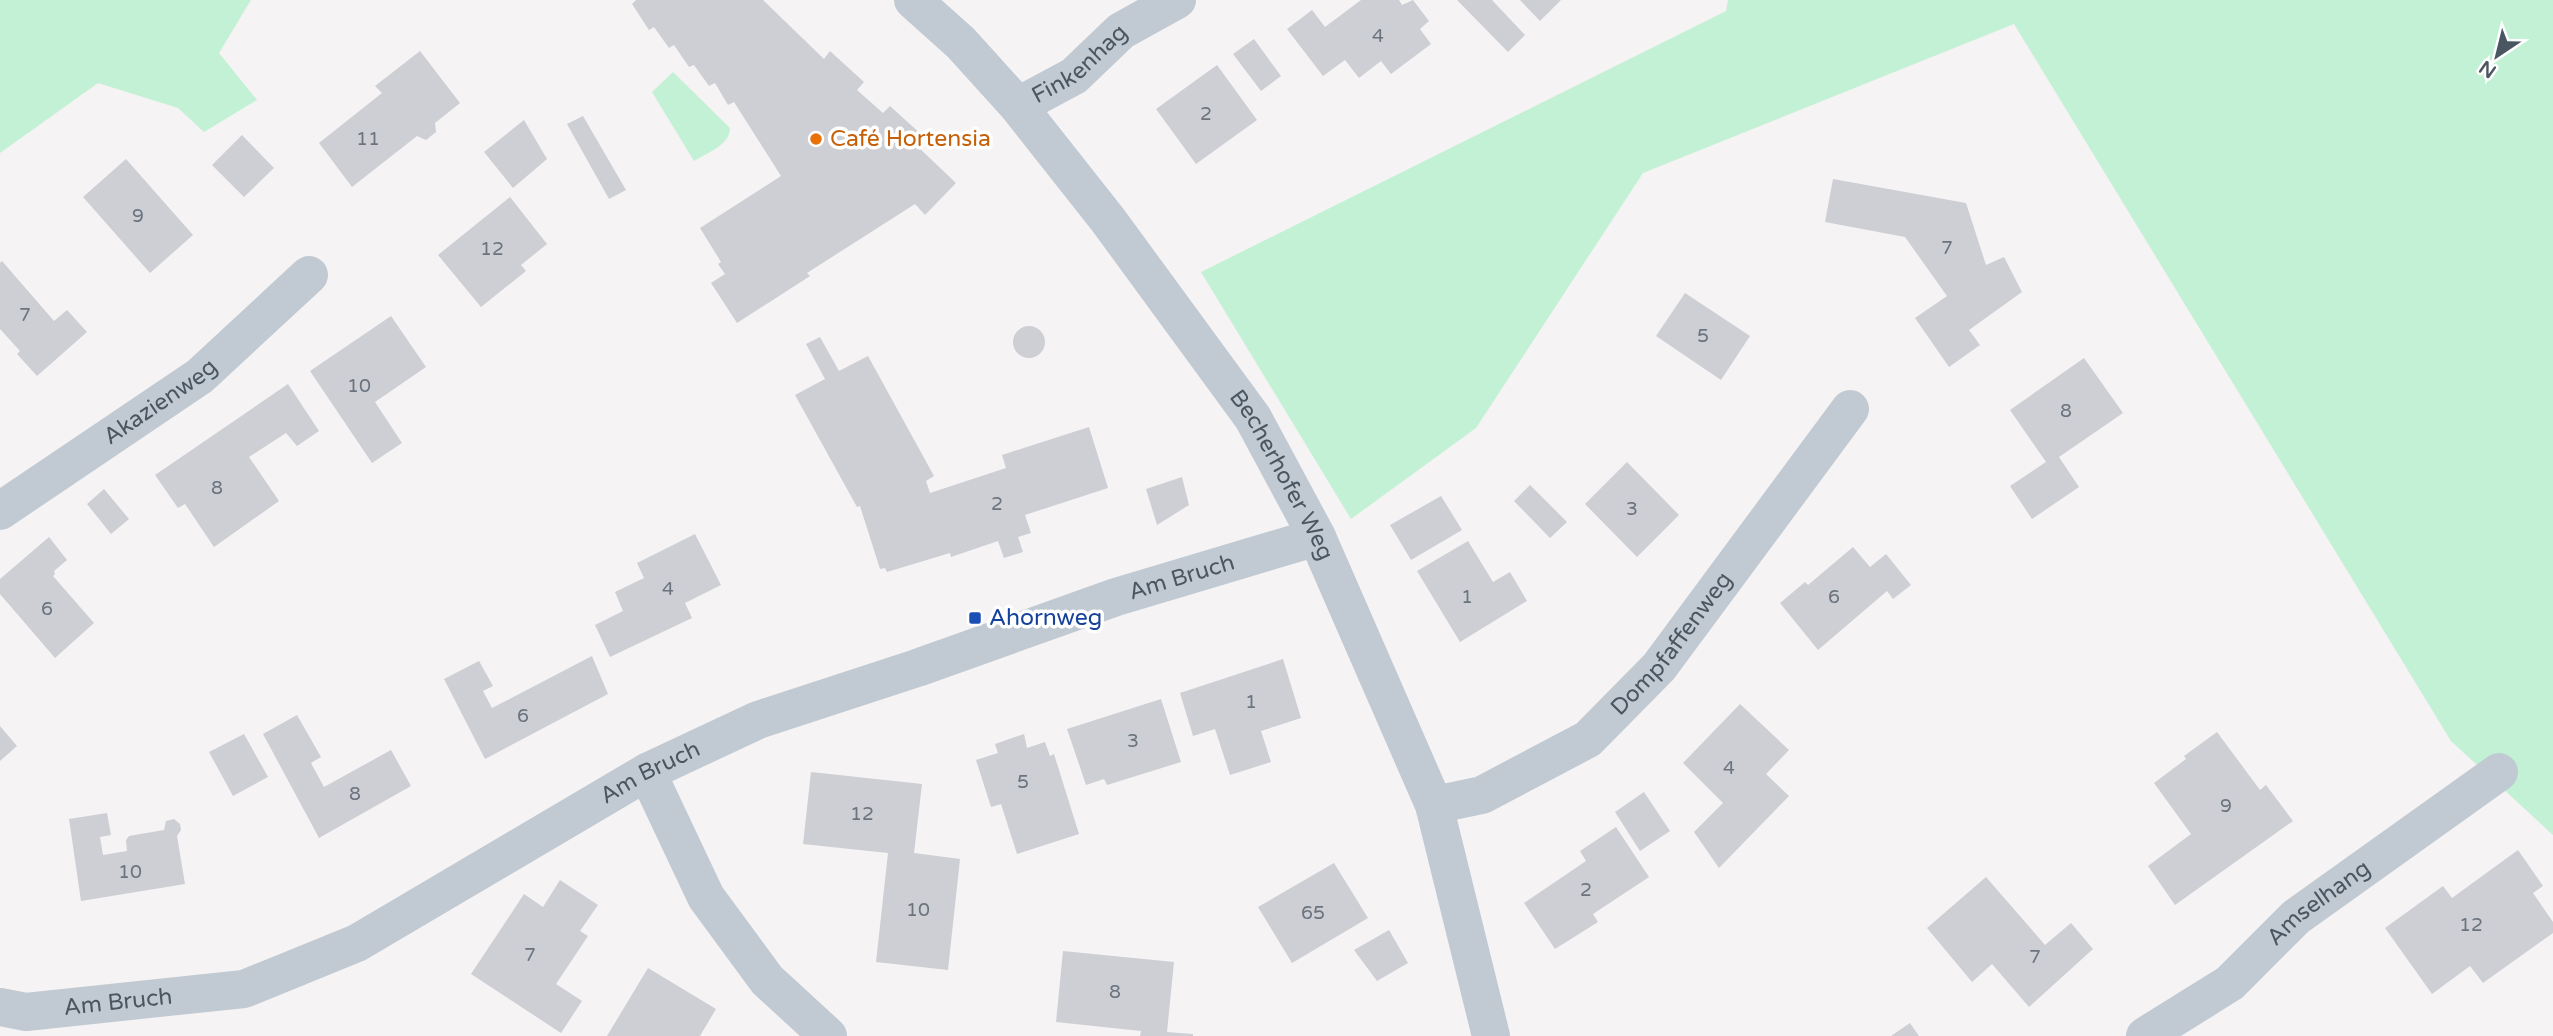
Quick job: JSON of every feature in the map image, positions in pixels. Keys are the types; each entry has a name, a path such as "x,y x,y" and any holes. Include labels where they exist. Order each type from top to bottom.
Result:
{"street":[{"name":"Becherhofer Weg","path":"913,0 961,43 1018,106 1108,220 1253,418 1317,537 1434,805 1491,1036"},
{"name":"Finkenhag","path":"1018,106 1074,76 1121,31 1177,0"},
{"name":"Akazienweg","path":"0,511 200,376 309,275"},
{"name":"Dompfaffenweg","path":"1434,805 1482,795 1588,739 1659,667 1850,409"},
{"name":"Am Bruch","path":"0,1007 26,1012 244,989 357,943 647,772 758,720 1116,597 1317,537"},
{"path":"647,772 706,897 767,980 828,1036"},
{"name":"Amselhang","path":"2145,1036 2230,984 2296,917 2499,772"}],"green space":[{"path":"0,0 251,0 219,53 257,100 204,132 178,108 98,83 0,153"},
{"path":"1728,0 2553,0 2553,835 2451,741 2014,24 1643,173 1476,428 1351,519 1201,272 1726,11"},
{"path":"673,72 730,128 722,144 694,161 652,92"}],"building":[{"path":"636,0 763,0 824,59 830,51 864,82 857,90 883,113 890,106 923,136 916,145 956,183 925,215 915,204 807,273 810,276 737,323 711,283 725,274 718,264 721,262 700,228 781,176 734,102 728,105 715,83 709,86 694,65 689,67 674,45 669,48 654,27 649,30 632,4"},
{"path":"1361,0 1399,0 1402,5 1413,0 1429,21 1420,29 1431,44 1391,74 1381,61 1359,78 1345,60 1323,76 1287,29 1312,10 1325,27"},
{"path":"1457,0 1492,0 1525,35 1508,52"},
{"path":"1520,0 1561,0 1540,21"},
{"path":"1254,39 1281,76 1261,91 1233,54"},
{"path":"420,51 460,103 435,123 436,132 426,140 417,136 352,187 319,143 382,93 375,86"},
{"path":"1217,65 1257,120 1196,164 1156,109"},
{"path":"583,116 626,190 609,199 567,124"},
{"path":"524,120 547,159 513,188 484,152"},
{"path":"242,135 274,168 244,197 212,165"},
{"path":"126,159 193,235 150,273 83,197"},
{"path":"1833,179 1966,203 1986,265 2004,257 2022,292 1969,330 1980,345 1949,367 1915,318 1947,296 1905,237 1825,222"},
{"path":"510,197 547,244 521,265 526,271 481,307 438,255"},
{"path":"2,261 54,321 67,310 87,332 37,376 17,354 20,351 0,329"},
{"path":"1685,293 1750,336 1721,380 1656,336"},
{"path":"391,316 426,367 375,402 402,443 372,463 310,371"},
{"path":"1029,326 1040,331 1045,342 1040,353 1029,358 1018,353 1013,342 1018,331"},
{"path":"820,337 839,371 868,356 934,476 926,481 930,493 1006,468 1002,455 1089,427 1108,488 1025,515 1031,533 1018,537 1023,552 1004,558 998,541 951,557 950,553 887,572 885,568 880,569 860,506 857,507 795,395 825,379 806,344"},
{"path":"2084,358 2123,413 2059,457 2079,487 2032,519 2010,486 2046,462 2010,410"},
{"path":"288,384 319,431 297,446 286,433 249,457 279,501 214,547 185,504 178,508 155,475"},
{"path":"1627,462 1679,515 1637,557 1585,504"},
{"path":"1182,477 1189,505 1157,525 1146,489"},
{"path":"1530,485 1567,522 1550,538 1514,501"},
{"path":"104,489 129,519 111,534 87,504"},
{"path":"1441,496 1462,530 1411,560 1390,525"},
{"path":"695,534 721,585 685,603 692,618 610,657 595,625 623,611 615,592 644,578 637,563"},
{"path":"49,537 67,560 54,571 53,576 94,623 55,658 0,594 0,579"},
{"path":"1468,541 1493,582 1510,572 1527,601 1460,642 1417,571"},
{"path":"1853,547 1870,567 1886,554 1911,585 1893,599 1887,591 1818,650 1780,603 1805,582 1808,585"},
{"path":"592,656 608,694 485,759 444,679 479,661 493,686 483,691 492,708"},
{"path":"1283,659 1301,718 1261,731 1271,762 1230,775 1215,729 1193,736 1180,693"},
{"path":"1161,699 1181,762 1107,785 1104,779 1086,785 1067,729"},
{"path":"1740,704 1789,750 1766,774 1789,796 1719,868 1694,832 1723,803 1683,763"},
{"path":"297,715 321,757 311,763 324,787 391,750 411,786 319,838 263,734"},
{"path":"0,726 17,746 0,761"},
{"path":"2217,732 2260,790 2266,785 2293,821 2175,905 2148,866 2191,834 2154,783 2186,759 2184,756"},
{"path":"244,734 268,777 233,796 209,752"},
{"path":"1024,734 1027,748 1045,742 1050,756 1054,754 1079,834 1017,854 1001,804 991,807 976,760 998,753 995,744"},
{"path":"811,772 922,784 914,853 960,859 948,970 876,962 888,853 803,844"},
{"path":"1644,792 1670,831 1640,851 1615,812"},
{"path":"107,813 111,835 100,837 103,855 127,851 126,840 129,836 164,830 166,821 174,819 180,824 181,830 177,836 185,884 81,901 69,819"},
{"path":"1616,827 1649,877 1593,914 1598,922 1555,949 1524,903 1586,861 1580,851"},
{"path":"2518,850 2543,886 2533,893 2553,922 2553,933 2483,983 2470,966 2432,994 2385,928 2443,886 2452,898"},
{"path":"1334,863 1368,918 1292,963 1258,907"},
{"path":"1986,877 2045,945 2071,923 2093,949 2029,1007 1992,964 1972,982 1927,928"},
{"path":"560,880 598,905 580,931 588,936 556,984 582,1001 561,1033 471,974 524,894 543,907"},
{"path":"1389,930 1408,963 1377,981 1354,950"},
{"path":"1063,951 1174,962 1167,1032 1193,1036 1140,1036 1141,1031 1056,1022"},
{"path":"648,968 716,1009 700,1036 607,1036"},
{"path":"1910,1023 1919,1036 1891,1036"}],"place":[{"name":"Café Hortensia","path":"816,139"},
{"name":"Ahornweg","path":"975,618"}]}
